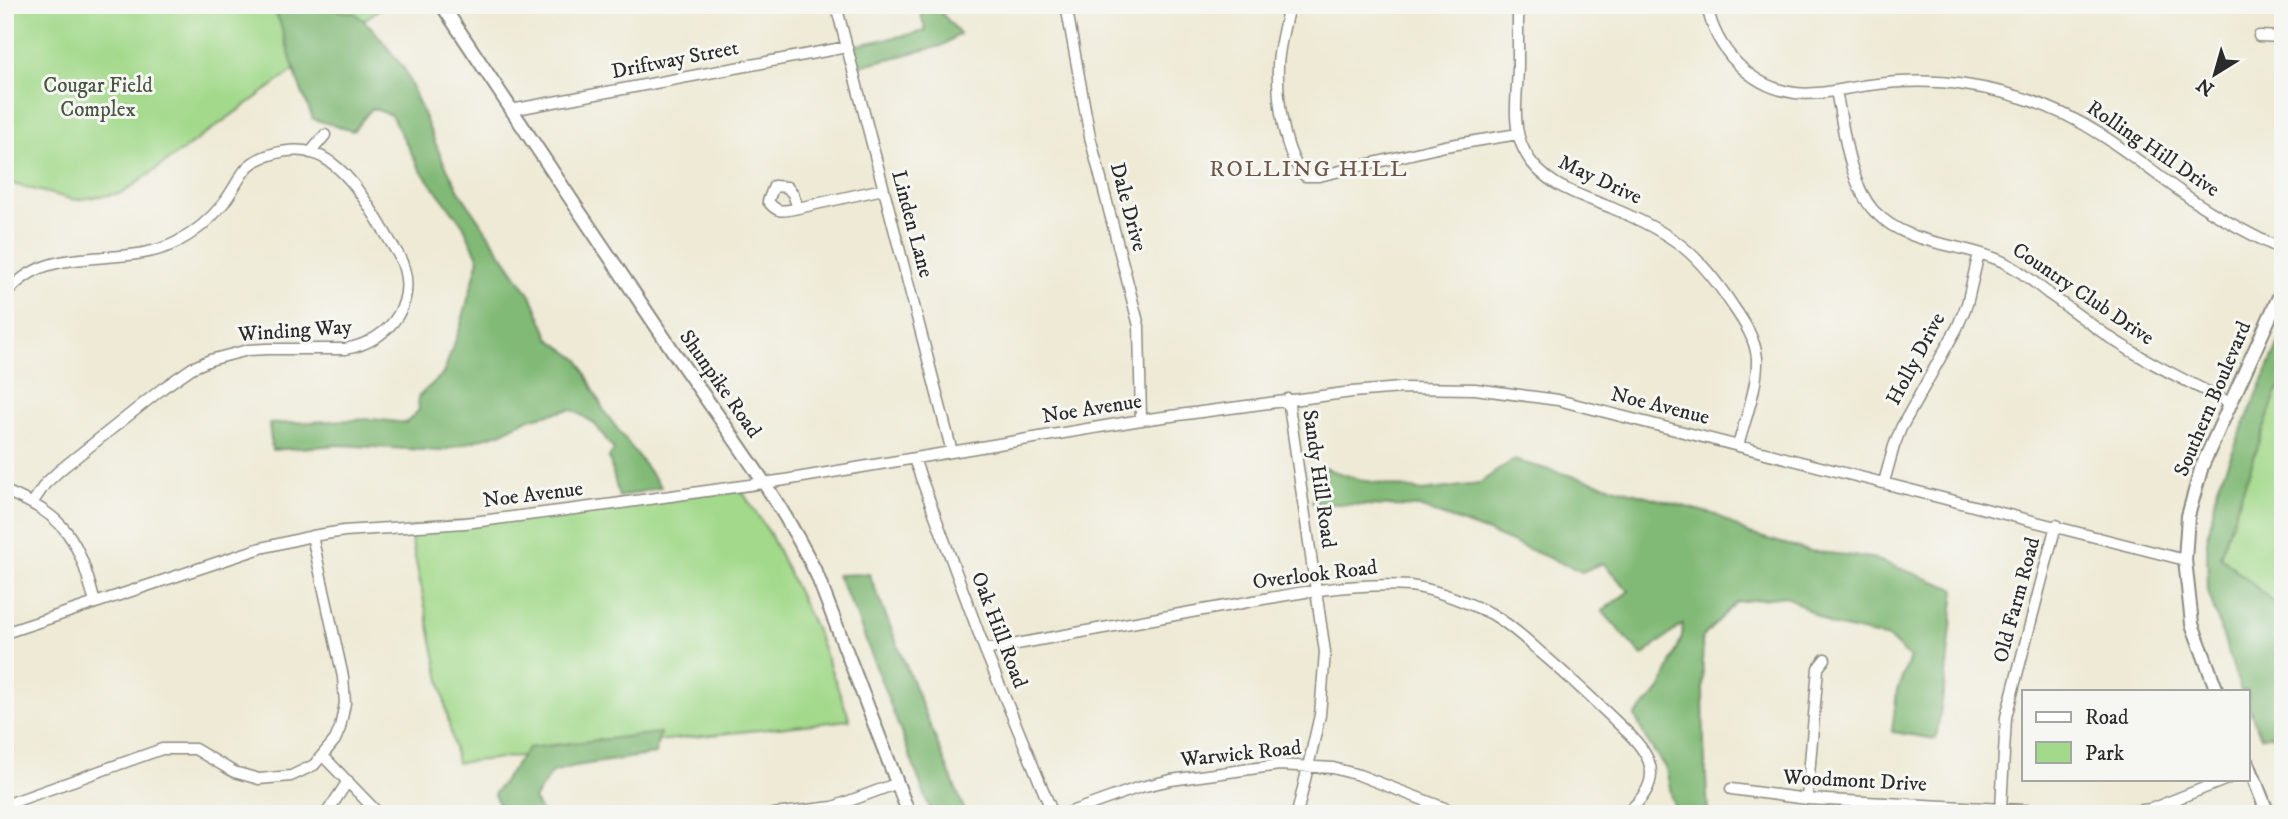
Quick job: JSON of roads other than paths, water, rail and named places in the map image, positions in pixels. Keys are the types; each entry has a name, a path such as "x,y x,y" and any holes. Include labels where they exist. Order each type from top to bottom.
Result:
{"main road":[{"name":"Shunpike Road","path":"442,5 670,347 765,483 800,539 817,575 909,814"},
{"name":"Southern Boulevard","path":"2217,690 2192,624 2185,560 2188,516 2202,466 2283,288"},
{"path":"2250,770 2268,814"}],"street":[{"name":"Linden Lane","path":"836,5 952,452"},
{"name":"Dale Drive","path":"1066,5 1090,137 1139,326 1141,420"},
{"path":"1289,5 1278,64 1278,84 1289,150 1294,163 1305,176 1319,176 1468,141 1518,134 1515,115 1518,5"},
{"name":"Rolling Hill Drive","path":"1707,5 1714,33 1734,61 1758,80 1772,87 1797,93 1836,91 1897,82 1947,82 2000,92 2045,106 2095,131 2236,227 2283,250"},
{"path":"2259,36 2283,37"},
{"name":"Driftway Street","path":"511,110 847,47"},
{"name":"Country Club Drive","path":"1836,91 1854,176 1865,200 1888,223 1910,236 2000,260 2148,362 2230,403"},
{"name":"May Drive","path":"1518,134 1532,164 1547,179 1669,234 1705,266 1723,290 1749,330 1757,356 1754,382 1738,446"},
{"path":"5,296 22,279 57,262 152,252 173,244 215,213 245,171 255,162 285,152 310,153 325,135"},
{"name":"Winding Way","path":"33,502 45,484 60,470 192,368 219,357 248,350 332,350 358,347 376,340 391,327 405,298 407,278 404,265 348,178 329,160 310,153"},
{"path":"798,208 883,189"},
{"name":"Holly Drive","path":"1884,482 1901,428 1957,328 1967,304 1979,253"},
{"name":"Noe Avenue","path":"5,633 261,548 312,536 465,523 765,483 1141,420 1289,399 1401,388 1496,390 1558,400 2185,560"},
{"name":"Sandy Hill Road","path":"1289,399 1325,652 1320,715 1297,814"},
{"name":"Oak Hill Road","path":"914,458 985,650 1053,814"},
{"path":"5,491 33,502 55,518 71,539 87,574 95,603"},
{"name":"Old Farm Road","path":"2000,808 2006,717 2056,526"},
{"path":"5,805 162,749 194,749 234,772 259,779 303,772 323,756 335,740 344,716 345,690 312,536"},
{"name":"Overlook Road","path":"985,650 1316,590 1378,585 1412,586 1449,596 1492,614 1523,637 1642,746 1650,766 1649,784 1640,801 1625,814"},
{"path":"1807,799 1818,668 1825,659"},
{"path":"323,756 379,814"},
{"name":"Warwick Road","path":"1065,814 1137,788 1171,780 1279,765 1333,768 1359,775 1460,814"},
{"path":"2113,814 2151,809 2224,780"},
{"path":"326,814 348,781"},
{"path":"774,814 833,807 898,783"},
{"name":"Woodmont Drive","path":"1731,789 1807,799 2102,814"}],"district":[{"name":"ROLLING HILL","path":"1309,169"}],"park label":[{"name":"Cougar Field Complex","path":"98,98"}]}
